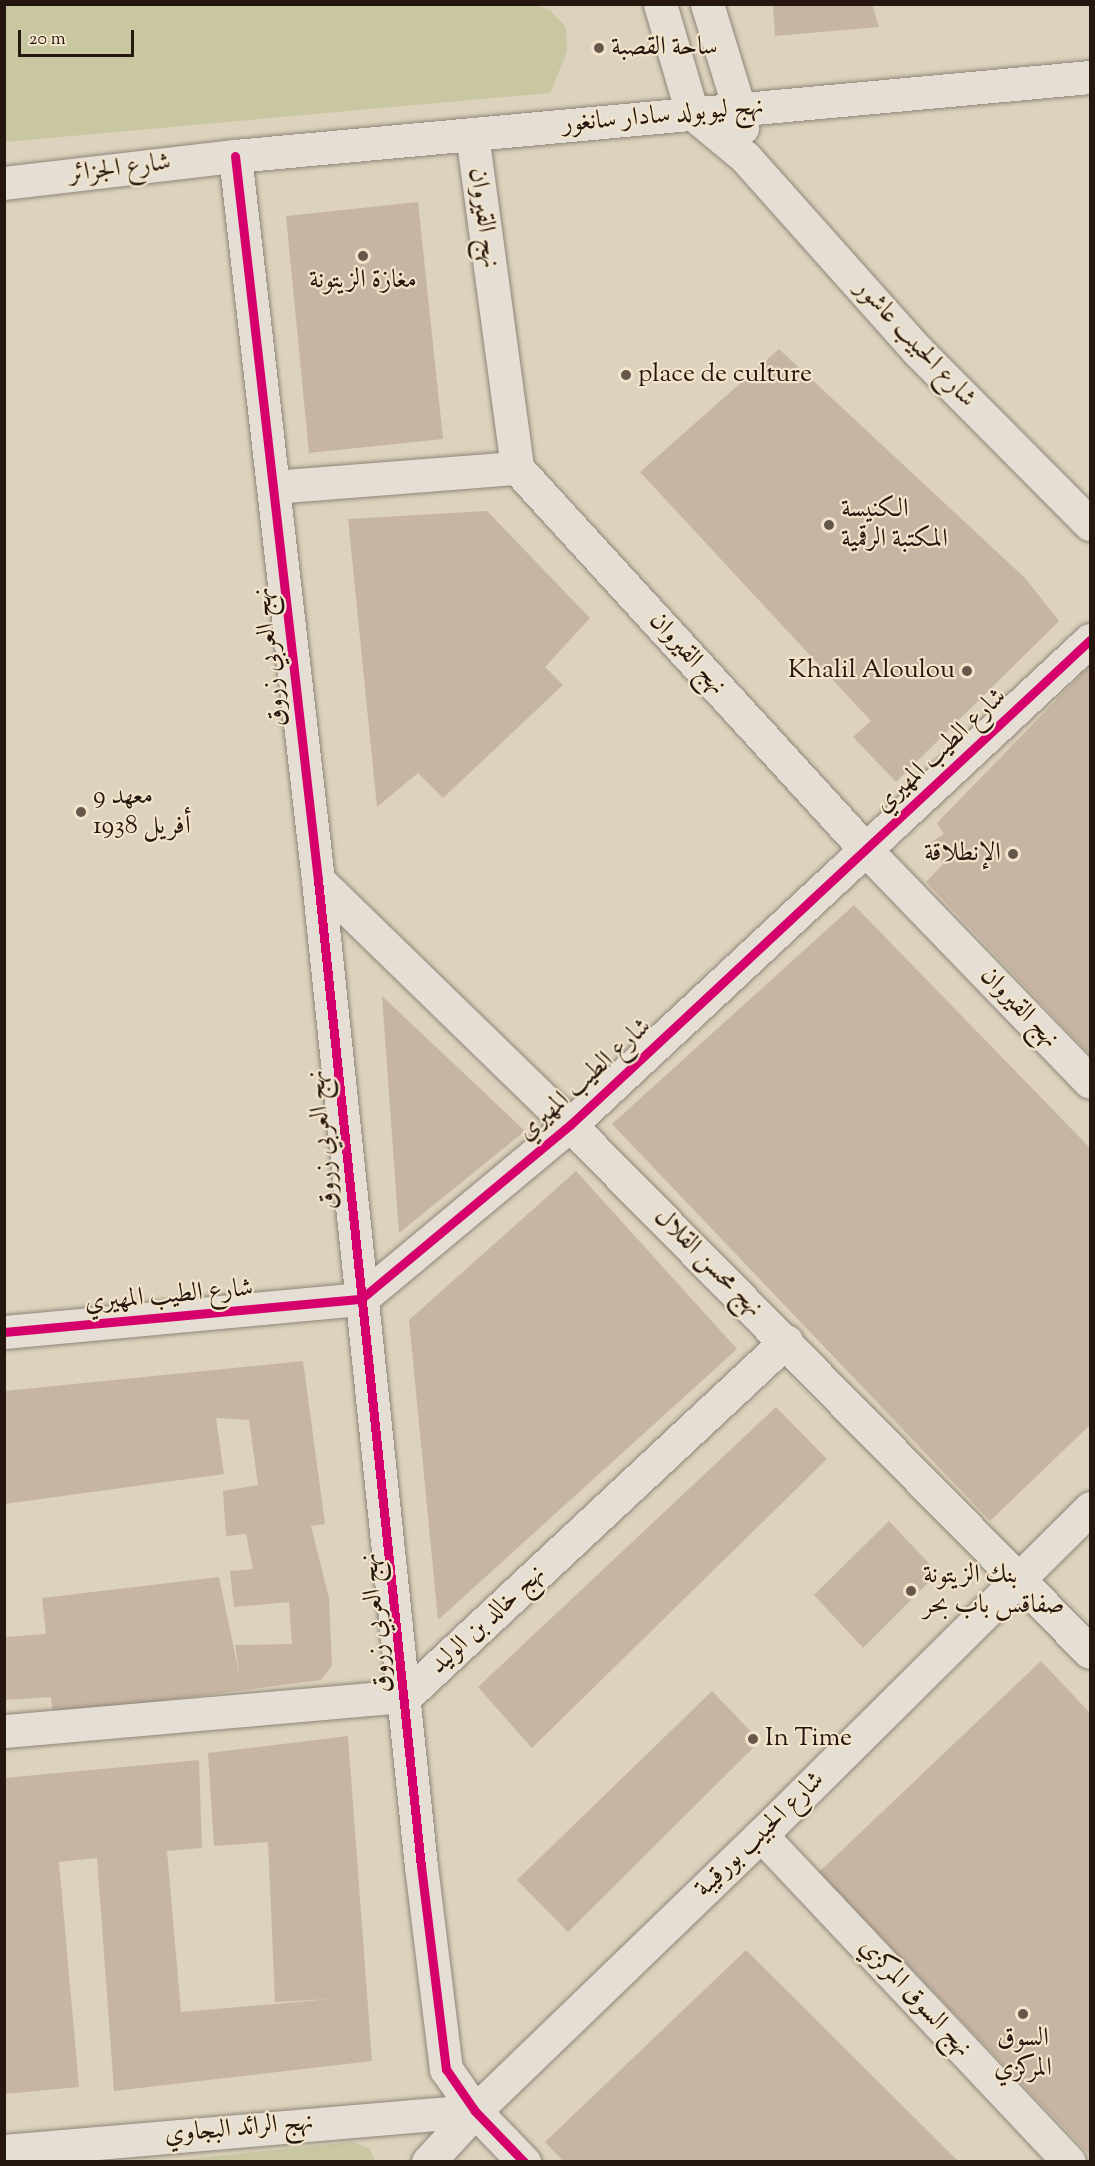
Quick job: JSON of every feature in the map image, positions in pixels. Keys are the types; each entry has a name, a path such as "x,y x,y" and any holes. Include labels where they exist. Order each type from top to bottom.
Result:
{"street":[{"path":"660,4 692,113"},
{"path":"707,4 740,108 745,157"},
{"name":"نهج ليوبولد سادار سانغور","path":"236,156 1090,77"},
{"name":"شارع الحبيب عاشور","path":"692,113 745,157 918,351 1090,524"},
{"name":"نهج القيروان","path":"472,134 517,468 866,850 1090,1082"},
{"name":"شارع الجزائر","path":"4,183 236,156"},
{"name":"نهج العربي زروق","path":"236,156 318,880 361,1299 406,1696 421,1866 446,2069 474,2111 524,2162"},
{"path":"273,488 517,468"},
{"name":"شارع الطيب المهيري","path":"4,1332 361,1299 570,1125 1090,640"},
{"name":"نهج محسن القلال","path":"318,880 570,1125 786,1341 1090,1652"},
{"name":"نهج خالد بن الوليد","path":"406,1696 786,1341"},
{"name":"شارع الحبيب بورقيبة","path":"428,2162 474,2111 761,1835 1090,1508"},
{"path":"4,1731 406,1696"},
{"name":"نهج السوق المركزي","path":"761,1835 1069,2162"},
{"name":"نهج الرائد البجاوي","path":"4,2151 474,2111"}],"green space":[{"path":"5,5 537,5 550,10 566,27 567,52 550,93 5,142"},
{"path":"353,2142 370,2149 375,2161 170,2161"}],"building":[{"path":"773,4 872,4 879,27 775,36"},
{"path":"418,202 443,439 309,453 286,216"},
{"name":"الكنيسة المكتبة الرقمية","path":"779,349 1025,578 1059,621 896,782 853,737 871,721 640,472"},
{"path":"487,511 590,618 545,667 563,685 443,798 418,773 377,807 348,519"},
{"name":"الإنطلاقة","path":"1090,665 1090,1055 926,882 944,863 928,844 944,834 937,823"},
{"path":"854,905 1090,1148 1090,1425 990,1521 612,1124"},
{"path":"382,996 525,1131 399,1233"},
{"path":"576,1171 737,1349 438,1620 409,1320"},
{"path":"303,1361 325,1524 311,1526 329,1598 332,1666 321,1680 53,1715 51,1697 4,1700 4,1637 46,1634 42,1598 219,1577 240,1678 235,1645 292,1644 289,1602 234,1607 230,1571 253,1569 246,1534 226,1536 223,1491 258,1485 249,1420 216,1418 224,1474 4,1504 4,1391"},
{"path":"776,1407 827,1459 532,1748 478,1687"},
{"path":"889,1521 938,1573 863,1648 814,1595"},
{"name":"السوق المركزي","path":"1041,1661 1090,1713 1090,2155 819,1872"},
{"path":"712,1691 760,1741 568,1932 517,1880"},
{"path":"348,1736 372,2061 114,2091 97,1858 59,1862 79,2087 4,2094 4,1778 199,1760 202,1848 167,1851 181,2012 331,1999 275,2002 268,1842 214,1846 208,1753"},
{"path":"746,1950 959,2162 564,2162 545,2142"}],"cycle path":[{"path":"235,156 318,880 421,1866 446,2069 475,2111 524,2162"},
{"path":"4,1332 361,1299 570,1125 1090,640"}],"place":[{"name":"ساحة القصبة","path":"599,48"},
{"name":"مغازة الزيتونة","path":"363,256"},
{"name":"place de culture","path":"626,375"},
{"name":"الكنيسة المكتبة الرقمية","path":"829,525"},
{"name":"Khalil Aloulou","path":"967,671"},
{"name":"معهد 9 أفريل 1938","path":"81,812"},
{"name":"الإنطلاقة","path":"1013,854"},
{"name":"بنك الزيتونة صفاقس باب بحر","path":"911,1591"},
{"name":"In Time","path":"753,1739"},
{"name":"السوق المركزي","path":"1023,2014"}]}
